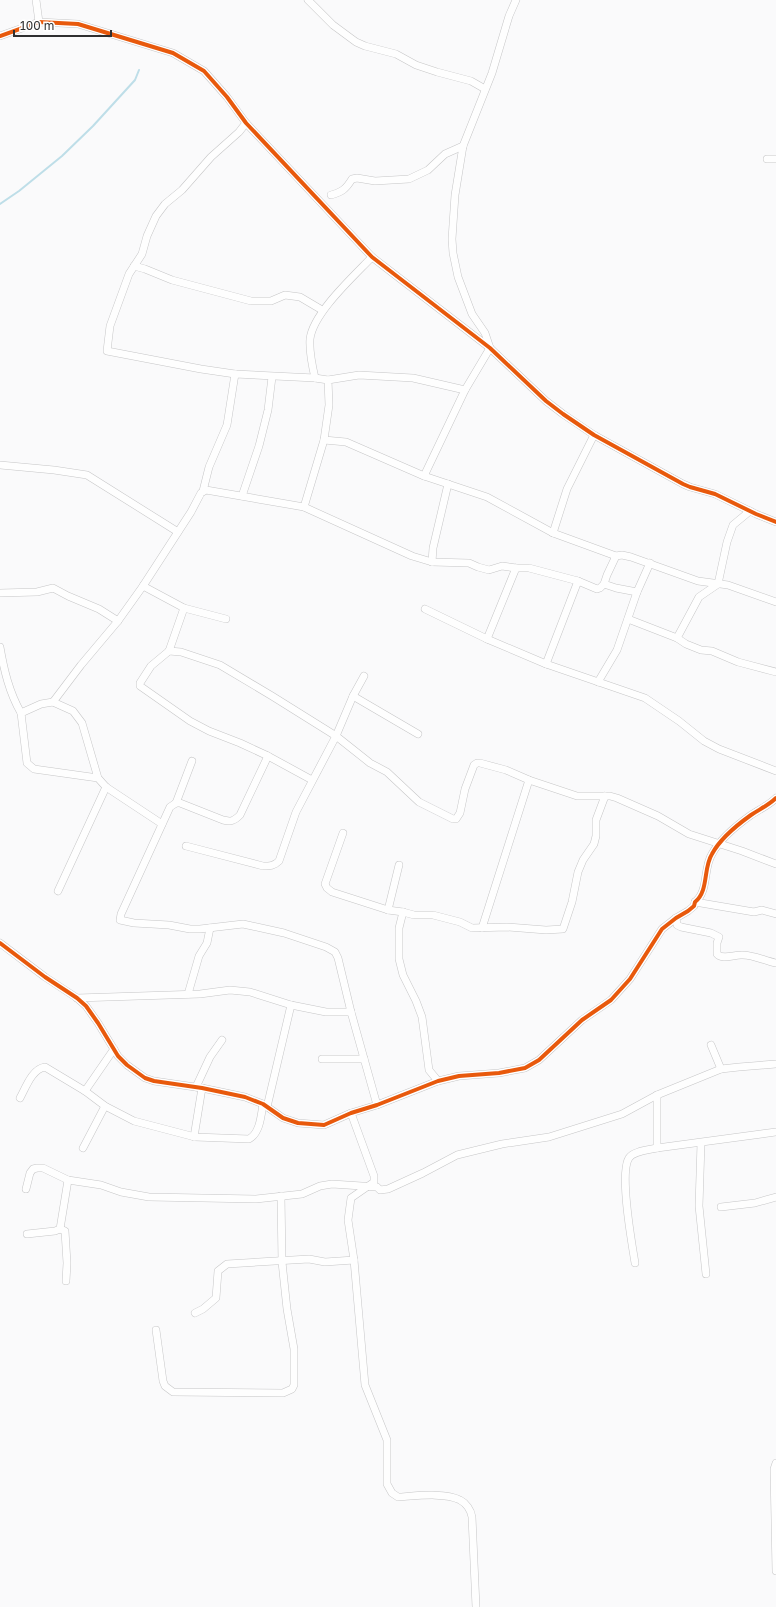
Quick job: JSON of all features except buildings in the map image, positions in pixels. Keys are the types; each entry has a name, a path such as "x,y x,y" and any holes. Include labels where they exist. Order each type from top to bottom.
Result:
{"street":[{"path":"36,0 39,22"},
{"path":"308,0 333,25 356,42 365,46 396,54 416,65 471,81 485,90"},
{"path":"424,476 465,390 490,348 485,333 472,314 458,277 452,239 455,195 463,146 492,72 509,16 516,0"},
{"path":"0,36 39,22 78,24 173,53 204,71 227,97 246,123 372,257 490,348 546,401 594,435 690,487 715,494 776,522"},
{"path":"246,123 239,132 206,162 182,190 165,204 156,216 142,254 129,274 110,326 106,351 235,374 328,380 359,375 413,378 465,390"},
{"path":"331,195 347,188 352,179 357,178 375,181 409,179 428,170 445,154 463,146"},
{"path":"768,159 776,159"},
{"path":"315,378 311,358 310,337 322,310 372,257"},
{"path":"134,266 172,280 251,301 271,300 285,295 300,297 322,310"},
{"path":"53,702 81,665 118,621 143,586 203,491 209,467 227,425 235,374"},
{"path":"242,496 259,446 268,410 272,377"},
{"path":"304,507 324,440 329,405 328,380"},
{"path":"554,533 567,489 594,435"},
{"path":"324,440 346,442 424,476 487,497 554,533 616,556 622,555 650,563 698,581 728,584 776,602"},
{"path":"0,465 87,475 178,532"},
{"path":"432,562 433,548 448,484"},
{"path":"203,491 211,490 304,507 412,556 432,562 469,563 489,570 502,566 528,568 597,589 604,584 616,556"},
{"path":"677,638 699,597 718,584 727,542 733,525 750,511"},
{"path":"598,682 617,650 637,592 650,563"},
{"path":"487,639 516,568"},
{"path":"546,664 578,582"},
{"path":"604,584 637,592"},
{"path":"143,586 184,608 226,619"},
{"path":"0,593 37,592 53,588 99,609 118,621"},
{"path":"184,608 169,651 151,666 140,683 140,686 190,721 268,756 312,780"},
{"path":"425,609 487,639 546,664 645,698 679,721 704,741 719,750 776,771"},
{"path":"628,619 677,638 686,644 701,650 712,651 738,662 776,672"},
{"path":"0,646 6,678 14,701 21,713 27,763 34,769 98,778"},
{"path":"169,651 181,652 220,665 336,736 370,763 387,772 419,802 453,818 456,819 460,813 469,777 477,763 506,770 529,780 577,796 605,796 617,798 658,816 689,834 719,845 742,851 776,864"},
{"path":"186,846 263,866 272,866 276,864 279,861 296,812 336,736 353,696 364,676"},
{"path":"353,696 418,734"},
{"path":"21,713 41,704 53,702 73,711 82,723 98,778 106,787 162,824"},
{"path":"176,803 230,822 236,820 240,815 268,756"},
{"path":"192,761 176,803 170,807 121,914 120,920 134,923 200,929 243,924 284,933 326,947 335,952 338,958 351,1012 377,1105"},
{"path":"482,928 529,780"},
{"path":"58,891 106,787"},
{"path":"343,833 325,884 332,892 388,910 414,915 433,915 460,922 472,928 515,927 553,931 563,929 572,902 578,872 583,860 594,844 596,836 596,820 605,796"},
{"path":"0,943 86,1006 118,1056 127,1065 145,1078 154,1081 199,1087 245,1097 265,1105 283,1118 298,1123 324,1125 351,1113 377,1105 438,1081 459,1076 515,1071 525,1068 539,1060 582,1020 620,992 662,929 688,911 694,906 694,902 699,899 711,854 729,833 750,816 770,804 776,798"},
{"path":"388,910 399,865"},
{"path":"694,902 754,912 762,910 776,914"},
{"path":"403,912 399,928 399,959 403,975 422,1017 429,1070 438,1081"},
{"path":"676,918 677,925 681,927 689,930 711,933 719,937 716,954 719,956 743,955 776,963"},
{"path":"188,994 199,956 207,943 210,928"},
{"path":"77,998 210,993 230,990 250,992 291,1005 326,1012 351,1012"},
{"path":"20,1098 37,1070 46,1067 85,1091 105,1106 134,1121 194,1137 248,1139 252,1137 257,1130 291,1005"},
{"path":"194,1137 199,1087 210,1057 222,1040"},
{"path":"711,1045 721,1070"},
{"path":"85,1091 114,1049"},
{"path":"322,1059 364,1058"},
{"path":"351,1113 376,1184 380,1190 388,1189 457,1155 502,1144 549,1137 622,1114 657,1095 721,1070 776,1064"},
{"path":"657,1095 657,1148"},
{"path":"83,1148 105,1106"},
{"path":"635,1262 626,1205 626,1166 629,1158 633,1154 657,1148 776,1132"},
{"path":"701,1143 699,1206 702,1249 706,1274"},
{"path":"26,1189 30,1173 37,1168 43,1168 68,1180 101,1185 121,1192 150,1198 256,1198 302,1194 320,1186 332,1184 366,1187"},
{"path":"60,1229 68,1180"},
{"path":"376,1184 366,1187 351,1198 348,1220 354,1260 365,1385 387,1440 387,1484 392,1493 398,1497 441,1496 454,1498 464,1502 468,1507 472,1517 476,1607"},
{"path":"156,1330 164,1386 172,1392 289,1392 294,1385 294,1349 286,1310 282,1262 281,1196"},
{"path":"721,1208 776,1198"},
{"path":"27,1234 55,1231 60,1229 65,1231 67,1263 66,1281"},
{"path":"195,1312 203,1309 216,1298 218,1271 227,1264 309,1260 325,1262 354,1260"},
{"path":"776,1463 774,1469 776,1571"}],"waterway":[{"path":"0,204 19,191 62,156 93,126 135,80 139,70"}],"cycle path":[{"path":"0,36 39,22 78,24 173,53 204,71 227,97 246,123 372,257 490,348 546,401 594,435 683,484 715,494 776,522"},
{"path":"0,943 86,1006 118,1056 127,1065 145,1078 154,1081 202,1088 245,1097 263,1104 283,1118 298,1123 324,1125 351,1113 377,1105 438,1081 459,1076 499,1073 525,1068 539,1060 582,1020 611,1000 630,979 662,929 694,906 702,892 709,860 715,848 740,823 776,798"}]}
